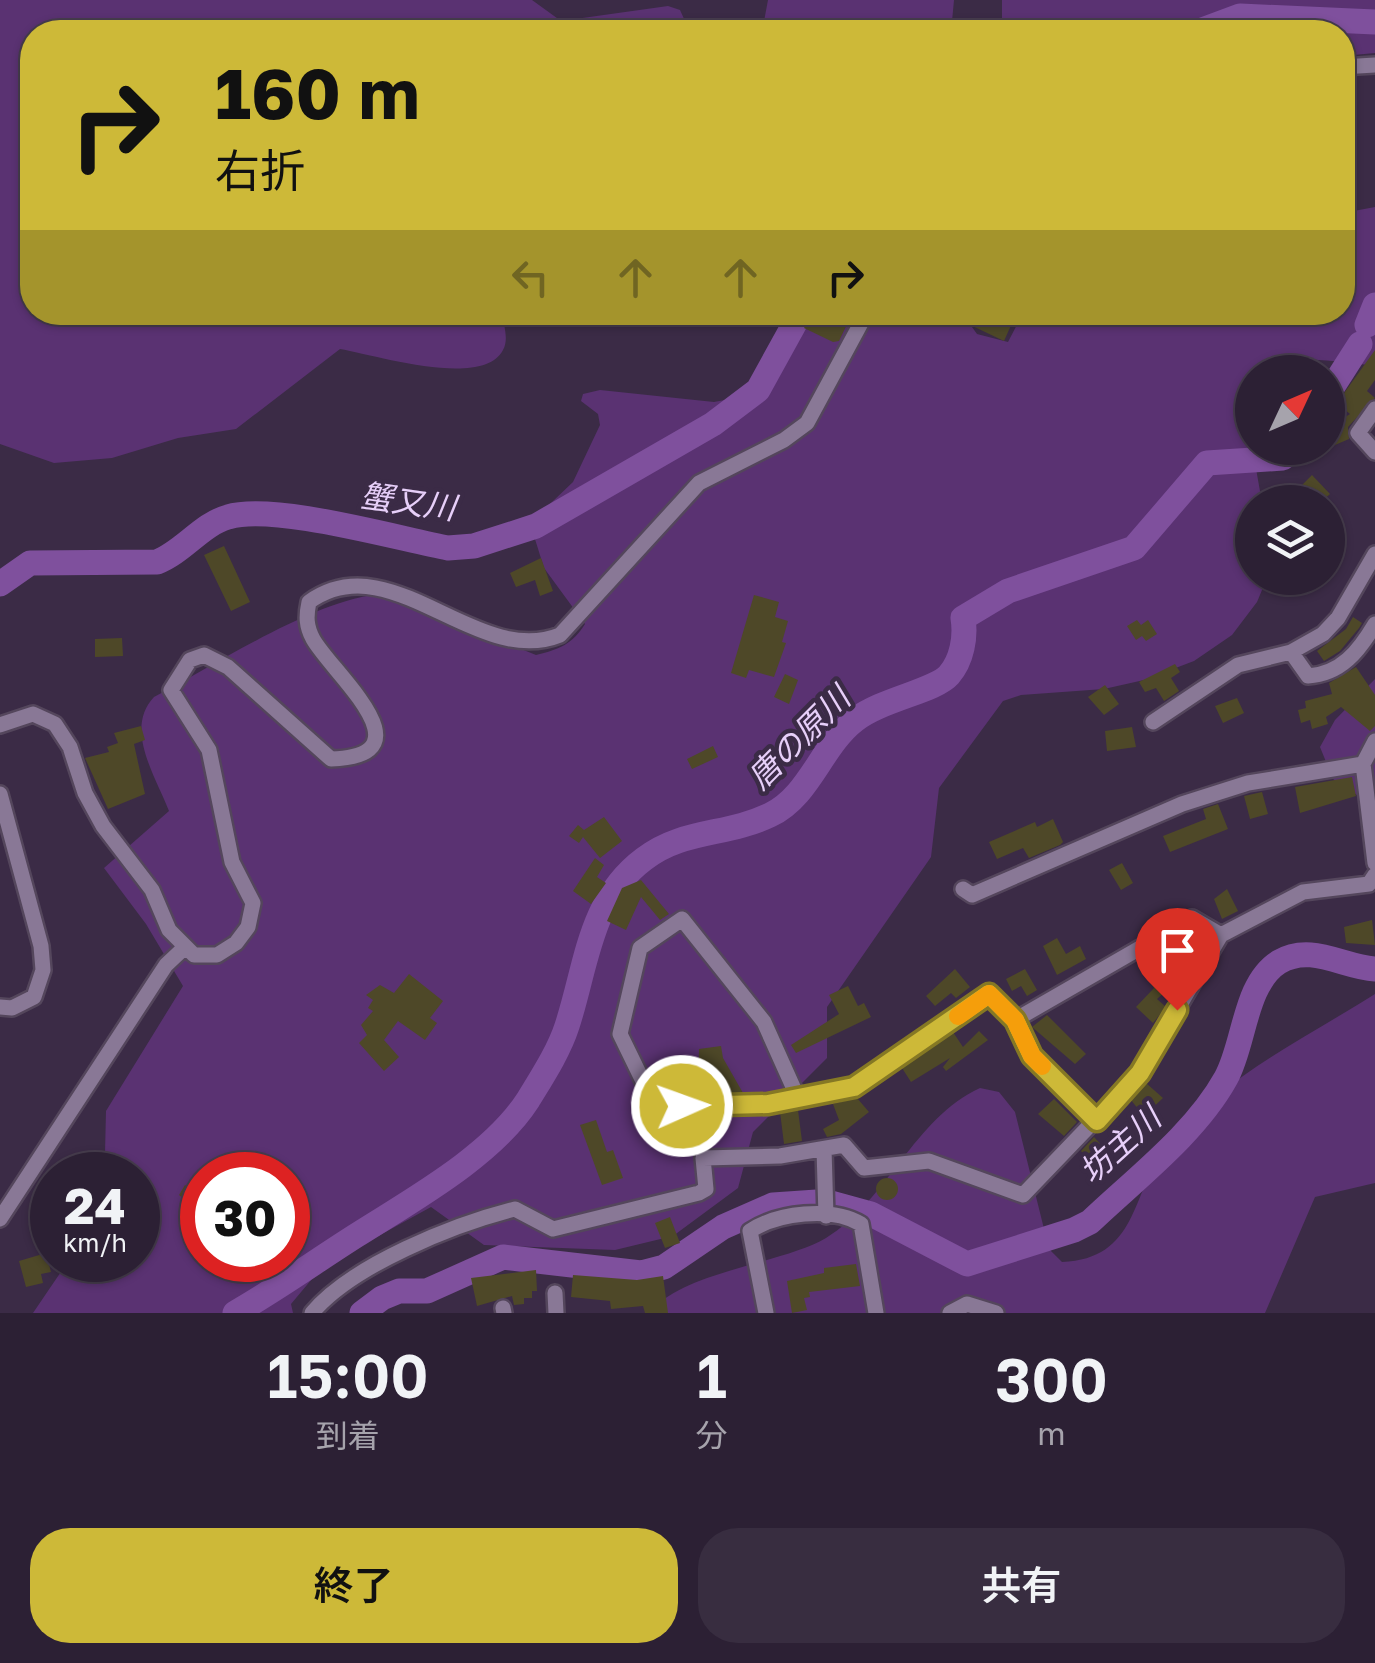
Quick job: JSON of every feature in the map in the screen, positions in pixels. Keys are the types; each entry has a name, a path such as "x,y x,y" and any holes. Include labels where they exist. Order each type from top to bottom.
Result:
{"street":[{"path":"0,725 15,716 32,714 55,724 70,747 85,793 103,826 152,890 169,930 183,949 194,955 217,955 236,943 248,927 252,902 232,862 209,750 171,690 190,660 204,655 228,667 330,759 363,752 373,742 376,727 370,712 313,640 305,618 309,602 325,590 394,591 516,642 544,641 560,634 698,483 784,440 807,423 859,325"},
{"path":"1375,409 1358,433 1375,452"},
{"path":"1153,722 1238,665 1291,652 1323,634 1338,618 1375,554"},
{"path":"1291,652 1308,676 1322,675 1347,662 1375,624"},
{"path":"1375,741 1363,764 1375,863"},
{"path":"963,888 972,895 1076,846 1248,783 1363,764"},
{"path":"0,1007 12,1008 34,997 43,970 41,946 1,796"},
{"path":"312,1313 378,1266 476,1218 514,1208 544,1228 554,1229 699,1193 706,1190 703,1158 780,1156 844,1144 864,1168 928,1160 1023,1194 1140,1073 1221,936 1302,892 1370,884 1375,875"},
{"path":"1015,1020 1192,918 1221,936"},
{"path":"798,1098 764,1022 682,919 640,948 620,1034 650,1103 656,1108 798,1098 854,1087 989,994 1015,1020 1032,1056 1097,1121"},
{"path":"0,1219 166,964 183,949"},
{"path":"824,1149 826,1216"},
{"path":"766,1313 750,1232 770,1218 826,1216 861,1224 876,1313"},
{"path":"556,1293 556,1313"},
{"path":"950,1313 968,1304 996,1313"}],"shaded area":[{"path":"0,0 532,0 560,20 20,20 20,325 504,325 506,337 503,350 492,361 474,367 427,366 340,349 236,429 178,438 112,458 54,463 0,444"},
{"path":"768,0 954,0 952,20 764,20"},
{"path":"1002,0 1375,0 1375,53 1355,55 1355,20 1002,20"},
{"path":"668,6 680,10 685,20 568,20"},
{"path":"1375,207 1375,366 1345,362 1345,355 1235,355 1235,465 1256,465 1259,485 1235,485 1235,595 1260,595 1257,602 1232,635 1194,661 1144,680 1104,689 1021,695 1003,701 939,788 931,857 827,1007 827,1058 753,1132 738,1188 673,1236 615,1250 484,1245 431,1207 322,1267 310,1281 310,1152 180,1152 180,1282 309,1282 291,1304 293,1313 33,1313 54,1282 160,1282 160,1152 105,1152 106,1111 183,986 146,924 104,868 169,811 142,738 145,710 154,697 298,620 357,598 383,594 536,655 551,651 575,637 585,624 544,568 530,523 573,482 600,425 598,414 581,401 583,394 600,390 714,402 746,396 755,388 781,333 781,325 971,325 977,334 1008,342 1017,325 1355,325 1355,211"},
{"path":"1375,679 1375,807 1333,779 1320,747 1335,720"},
{"path":"1375,994 1375,1183 1315,1197 1265,1313 649,1313 685,1287 826,1238 867,1203 937,1119 980,1088 999,1092 1015,1112 1049,1249 1062,1262 1087,1258 1119,1237 1164,1150 1208,1103 1262,1063"}],"building":[{"path":"847,325 839,341 833,342 804,328"},
{"path":"970,325 1011,325 1004,341"},
{"path":"1375,350 1375,380 1367,391 1375,398 1348,427 1349,439 1345,441 1345,417 1350,414 1345,410 1345,392"},
{"path":"1312,475 1321,485 1302,485"},
{"path":"224,546 250,602 231,611 204,555"},
{"path":"541,558 553,591 540,596 535,580 516,587 510,573"},
{"path":"754,595 779,602 775,617 788,621 782,642 786,643 774,677 749,670 746,678 731,673"},
{"path":"1353,617 1362,623 1359,628 1340,651 1324,661 1317,651 1346,629"},
{"path":"1137,620 1141,625 1148,620 1157,634 1146,641 1142,636 1136,640 1127,626"},
{"path":"122,638 123,656 95,657 95,639"},
{"path":"1175,664 1180,672 1171,678 1179,691 1164,701 1156,688 1145,692 1139,682"},
{"path":"1356,667 1375,695 1375,726 1370,731 1341,707 1326,717 1328,724 1312,729 1310,720 1301,723 1298,710 1306,708 1305,701 1332,694 1329,683"},
{"path":"785,674 798,680 789,704 774,697"},
{"path":"1105,685 1119,704 1104,715 1088,697"},
{"path":"1237,698 1244,713 1223,723 1215,706"},
{"path":"141,726 145,740 134,744 145,794 108,809 85,758 109,752 107,747 118,743 114,733"},
{"path":"1132,727 1136,747 1107,751 1105,731"},
{"path":"713,746 718,757 692,769 687,759"},
{"path":"1352,777 1356,796 1300,813 1295,787"},
{"path":"1262,792 1268,814 1250,819 1244,796"},
{"path":"1218,804 1228,829 1170,852 1163,836 1206,819 1203,809"},
{"path":"604,817 622,841 600,858 583,837 579,843 569,836 578,825 584,830"},
{"path":"1053,819 1063,842 1060,845 1029,858 1023,848 997,859 989,842 1035,822 1037,827"},
{"path":"595,858 604,865 597,877 606,883 591,904 573,891"},
{"path":"1122,863 1133,883 1121,890 1109,870"},
{"path":"641,880 669,914 660,920 641,897 626,930 607,921 622,888"},
{"path":"1227,889 1238,911 1222,919 1214,899"},
{"path":"1372,920 1375,945 1346,943 1344,927"},
{"path":"1057,938 1066,954 1080,946 1086,959 1057,975 1043,946"},
{"path":"1149,956 1161,963 1165,960 1181,978 1157,999 1166,1007 1153,1023 1136,1007 1154,988 1137,962"},
{"path":"955,969 970,987 956,998 951,993 935,1006 926,996"},
{"path":"1025,969 1037,990 1027,996 1021,986 1012,991 1006,979"},
{"path":"409,974 443,1001 430,1018 437,1023 425,1040 398,1021 384,1040 399,1057 384,1071 359,1043 367,1035 361,1025 373,1011 368,1008 373,1000 366,995 380,985 394,993"},
{"path":"848,986 858,1006 864,1003 871,1017 796,1053 791,1045 839,1014 829,995"},
{"path":"1047,1015 1086,1054 1075,1064 1032,1027"},
{"path":"979,1031 988,1040 946,1071 943,1067 950,1058 911,1082 902,1068 953,1032 963,1047"},
{"path":"721,1046 723,1058 743,1093 721,1094 719,1086 695,1095 691,1085 698,1081 699,1049"},
{"path":"1146,1083 1163,1098 1144,1116 1130,1099"},
{"path":"857,1098 869,1112 841,1134 827,1137 823,1129 839,1120 833,1104"},
{"path":"1054,1099 1077,1122 1064,1136 1038,1114"},
{"path":"798,1110 802,1141 784,1144 780,1112"},
{"path":"596,1120 607,1152 613,1150 623,1178 602,1185 580,1125"},
{"path":"1094,1137 1116,1161 1097,1173 1081,1151"},
{"path":"887,1178 895,1181 895,1197 887,1200 879,1197 876,1189 879,1181"},
{"path":"670,1217 680,1243 665,1248 655,1223"},
{"path":"30,1258 30,1282 43,1283 26,1287 19,1261"},
{"path":"856,1264 860,1286 809,1292 810,1297 804,1298 807,1310 792,1313 787,1281 824,1273 824,1268"},
{"path":"536,1270 537,1291 532,1291 532,1298 524,1298 524,1304 514,1305 512,1296 477,1306 471,1278"},
{"path":"573,1275 637,1280 663,1276 668,1313 645,1313 643,1306 611,1309 610,1301 571,1297"}],"waterway":[{"name":"蟹又川","path":"1229,20 1240,16 1330,20"},
{"name":"蟹又川","path":"1355,21 1375,22"},
{"name":"唐の原川","path":"1367,325 1375,305"},
{"name":"蟹又川","path":"0,584 30,563 157,562 219,521 248,514 304,518 448,548 474,546 536,526 713,424 758,390 794,325"},
{"name":"唐の原川","path":"1345,367 1360,344"},
{"name":"唐の原川","path":"235,1313 450,1175 513,1120 564,1035 601,914 626,875 644,859 674,842 754,822 784,807 855,720 949,675 962,648 963,618 1008,591 1134,548 1207,463 1235,461"},
{"name":"坊主川","path":"831,1203 871,1214 967,1264 1074,1230 1090,1222 1163,1155 1213,1099 1232,1064 1252,999 1267,972 1279,962 1303,955 1375,969"},
{"name":"坊主川","path":"362,1313 399,1291 427,1291 503,1257 641,1273 664,1267 723,1227 773,1205 817,1202"}],"slow traffic":[{"path":"958,1016 989,994 1015,1020 1032,1056 1042,1066"}],"route":[{"path":"682,1106 768,1104 854,1087 989,994 1015,1020 1032,1056 1097,1121 1140,1073 1177,1010"}]}
